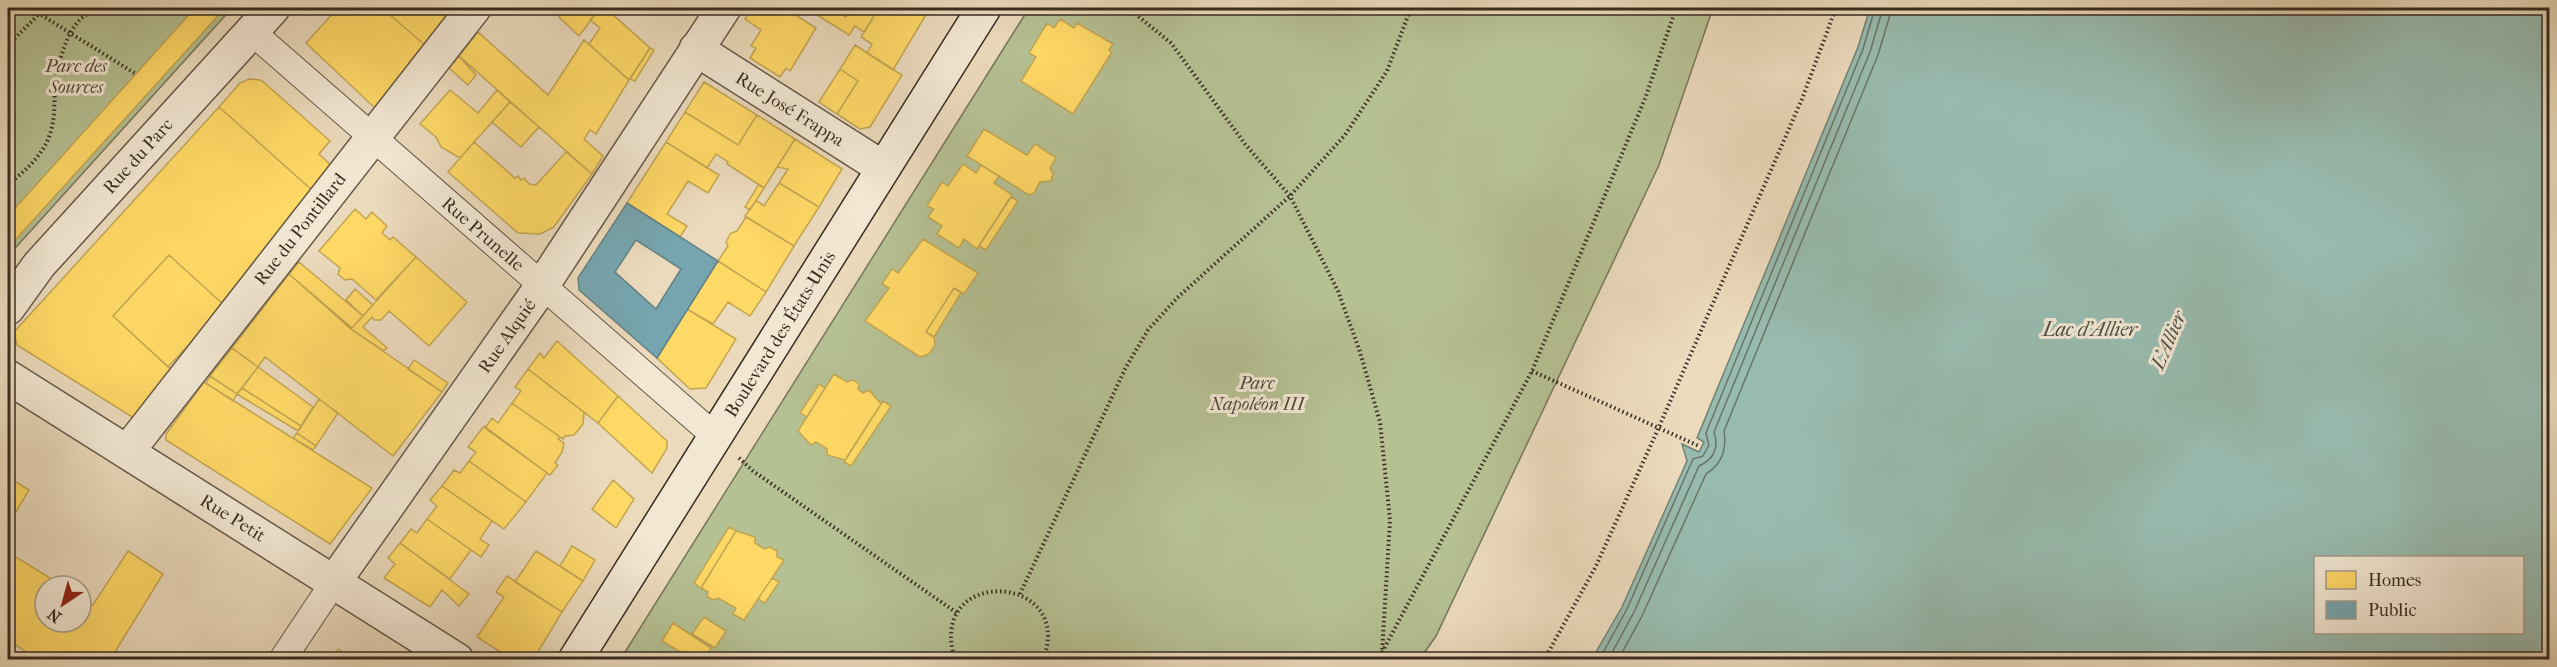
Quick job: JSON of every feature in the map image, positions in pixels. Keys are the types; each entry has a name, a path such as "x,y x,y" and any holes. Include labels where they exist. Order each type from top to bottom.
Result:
{"street":[{"name":"Rue du Parc","path":"8,308 39,265 273,8"},
{"name":"Rue du Pontillard","path":"127,452 474,8"},
{"name":"Rue Alquié","path":"282,660 334,582 542,286 724,8"},
{"name":"Boulevard des États-Unis","path":"575,660 984,8"},
{"name":"Rue Prunelle","path":"251,31 716,437"},
{"name":"Rue José Frappa","path":"696,49 883,168"},
{"name":"Rue Petit","path":"8,377 458,660"}],"path":[{"path":"30,8 136,74"},
{"path":"8,45 45,8"},
{"path":"8,184 23,173 51,133 58,72 71,34 83,16 99,8"},
{"path":"1128,8 1171,43 1245,144 1290,196 1338,291 1360,352 1380,422 1390,520 1382,653"},
{"path":"1020,594 1126,367 1148,330 1178,298 1290,196 1345,135 1387,71 1412,8"},
{"path":"1378,660 1532,371 1646,96 1676,8"},
{"path":"1544,660 1596,566 1659,427 1802,99 1836,8"},
{"path":"1532,371 1699,446"},
{"path":"716,437 753,471 957,613"},
{"path":"955,660 951,645 951,628 957,613 968,600 980,593 1007,590 1020,594 1034,603 1043,616 1048,632 1048,648 1043,660"}],"green space":[{"name":"Parc des Sources","path":"8,8 232,8 8,256"},
{"name":"Parc Napoléon III","path":"1029,8 1713,8 1659,165 1436,636 1420,659 620,660"}],"water":[{"name":"Lac d'Allier","path":"1870,8 2549,8 2549,659 1592,659 1622,607 1687,461 1682,444 1699,452 1704,442 1697,438 1858,47"}],"building: Homes":[{"path":"195,8 225,8 8,248 8,216"},
{"path":"338,8 382,8 426,46 377,110 306,43"},
{"path":"382,8 455,8 426,46"},
{"path":"566,8 600,8 579,36 559,17"},
{"path":"600,8 616,8 611,13 650,48 629,80 589,44 600,28 590,20"},
{"path":"672,8 699,8 696,12 682,14"},
{"path":"752,8 790,8 788,10 816,28 790,71 786,68 780,77 750,58 756,48 751,46 761,30 745,19"},
{"path":"806,8 830,8 846,17 852,8 879,8 864,32 855,26 849,35"},
{"path":"879,8 930,8 893,70 867,53 872,44 861,37"},
{"path":"1060,19 1074,28 1077,23 1113,44 1109,50 1112,52 1073,114 1021,81 1036,57 1029,53 1047,23 1054,28"},
{"path":"478,32 548,95 584,40 629,80 596,134 590,130 584,139 603,156 592,174 459,56"},
{"path":"855,45 902,75 870,127 860,129 837,114 858,81 840,69"},
{"path":"650,48 654,50 635,81 630,79"},
{"path":"459,56 476,75 468,85 449,68"},
{"path":"840,69 858,81 837,114 819,102"},
{"path":"249,79 261,80 330,141 319,154 333,167 316,183 319,185 314,192 219,107 240,83"},
{"path":"704,82 757,115 738,145 685,112"},
{"path":"450,90 478,113 497,90 510,102 460,158 441,147 436,137 420,124"},
{"path":"510,102 539,127 521,147 492,122"},
{"path":"219,107 314,192 225,306 169,255 113,316 174,372 137,420 17,345 14,332"},
{"path":"685,112 738,145 757,115 795,139 764,188 727,164 728,162 716,154 707,168 666,142"},
{"path":"984,129 1027,155 1035,144 1056,158 1050,168 1053,174 1051,181 1040,182 1034,193 1029,195 967,156"},
{"path":"795,139 842,169 819,207 779,183 788,169 777,167"},
{"path":"474,142 515,178 518,176 521,180 524,178 529,184 536,185 566,152 592,174 554,227 540,234 518,233 448,172"},
{"path":"666,142 719,175 708,193 688,181 667,214 687,226 680,237 627,203"},
{"path":"963,164 976,173 981,165 999,176 994,183 1012,195 977,249 964,239 959,248 937,234 942,226 928,217 934,209 927,206 942,182 948,186"},
{"path":"779,183 819,207 794,246 745,216 756,200 764,206"},
{"path":"759,184 764,188 750,210 745,207"},
{"path":"1011,197 1018,201 986,250 979,246"},
{"path":"355,209 366,219 372,212 387,226 382,233 390,240 393,237 416,257 376,300 352,279 345,280 338,274 340,268 319,251"},
{"path":"746,217 794,246 766,292 718,261 728,246 726,242 731,233 737,231"},
{"path":"923,239 978,273 964,294 954,288 926,332 934,337 935,345 929,354 920,357 865,321 889,288 882,284 892,269 898,273"},
{"path":"169,255 225,306 168,367 113,316"},
{"path":"416,257 467,302 429,346 389,311 381,320 374,320 372,317 363,327 387,348 384,351 351,329"},
{"path":"718,261 766,292 750,316 728,302 713,324 687,309"},
{"path":"299,262 363,316 352,328 289,274"},
{"path":"289,274 351,329 442,392 393,456 265,357 258,367 232,348"},
{"path":"954,288 961,293 934,337 926,332"},
{"path":"355,289 373,305 363,316 346,300"},
{"path":"687,309 736,339 706,388 690,389 657,358"},
{"path":"557,341 618,396 598,423 528,369 540,353 544,358"},
{"path":"232,348 258,367 237,394 210,376"},
{"path":"414,360 448,383 442,392 408,369"},
{"path":"258,367 313,407 301,426 242,388"},
{"path":"528,369 584,412 583,424 574,435 565,436 563,439 512,403 521,391 515,387"},
{"path":"834,374 847,382 853,380 859,384 858,389 863,393 869,390 881,404 845,460 827,455 827,449 816,442 811,445 798,431"},
{"path":"210,376 237,394 233,401 206,383"},
{"path":"204,382 372,488 330,544 166,440 166,434"},
{"path":"819,384 825,388 807,417 800,413"},
{"path":"242,388 301,426 298,431 237,394"},
{"path":"618,396 667,441 667,448 652,473 598,423"},
{"path":"319,399 338,413 316,446 297,433"},
{"path":"883,401 891,406 851,466 844,462"},
{"path":"512,403 560,437 558,439 564,443 562,452 555,463 558,465 550,475 485,428 492,418 498,423"},
{"path":"484,426 547,473 526,502 469,461 476,452 468,447"},
{"path":"297,433 316,446 313,450 293,438"},
{"path":"469,461 526,502 504,529 442,486 454,470 460,473"},
{"path":"8,477 29,490 8,525"},
{"path":"613,480 634,499 616,528 592,509"},
{"path":"442,486 492,521 480,539 489,545 481,557 427,519 437,506 430,500"},
{"path":"427,519 471,550 450,579 400,543 411,529 417,533"},
{"path":"729,527 736,531 701,588 694,583"},
{"path":"736,531 755,537 755,543 764,549 770,547 777,551 777,557 784,560 744,620 733,614 736,608 718,598 714,600 707,597 708,592 701,588"},
{"path":"400,543 469,594 459,606 442,590 430,607 384,578 395,564 388,558"},
{"path":"572,546 595,560 583,581 560,566"},
{"path":"128,551 163,574 110,660 36,659 8,639 8,552 44,574 33,574 33,634 93,634 93,605"},
{"path":"536,551 583,581 562,612 515,582"},
{"path":"507,576 562,612 533,660 513,660 477,637 504,597 496,592"},
{"path":"772,578 779,582 765,603 758,599"},
{"path":"704,617 726,631 715,648 692,634"},
{"path":"673,623 711,648 703,660 698,660 683,651 682,653 662,641"},
{"path":"338,649 354,660 332,660"}],"building: Public":[{"path":"627,203 718,261 657,358 579,290 578,278","holes":["636,240 681,269 656,309 615,272"]}],"water label":[{"name":"L'Allier","path":"2168,340"}]}
